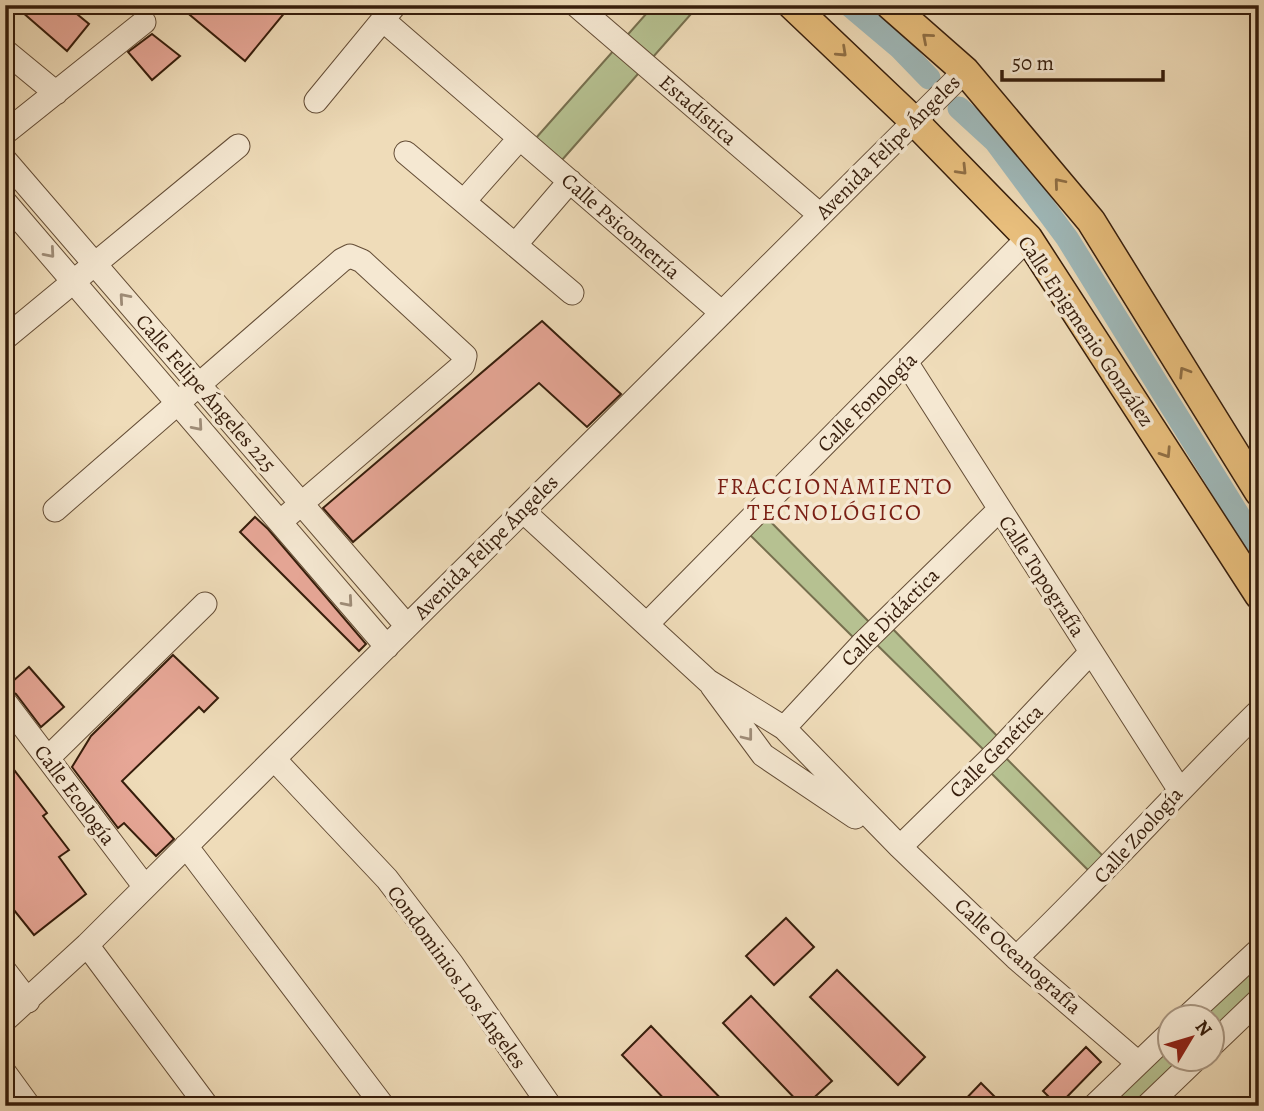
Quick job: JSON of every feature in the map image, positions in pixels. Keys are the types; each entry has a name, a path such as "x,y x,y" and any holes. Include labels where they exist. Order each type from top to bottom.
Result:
{"main road":[{"name":"Calle Epigmenio González","path":"792,5 914,121 1028,239 1259,595"},
{"path":"890,5 965,71 1091,221 1259,492"}],"street":[{"name":"Estadística","path":"576,5 820,215"},
{"path":"316,101 389,13"},
{"name":"Calle Psicometría","path":"389,13 519,139 722,313"},
{"path":"5,133 144,22"},
{"path":"5,51 56,93"},
{"name":"Avenida Felipe Ángeles","path":"5,1020 87,946 965,71"},
{"path":"464,201 519,139"},
{"path":"5,338 238,146"},
{"path":"406,153 572,293"},
{"name":"Calle Felipe Ángeles 225","path":"5,160 407,626"},
{"path":"515,245 570,181"},
{"name":"Calle Felipe Ángeles 225","path":"5,202 387,646"},
{"name":"Calle Fonología","path":"647,624 1028,239"},
{"path":"55,510 342,260 351,256 362,261 459,348 465,356 463,365 280,522"},
{"name":"Calle Topografía","path":"906,362 1179,789"},
{"name":"Calle Didáctica","path":"784,728 861,645 1000,509"},
{"name":"Calle Oceanografía","path":"523,511 708,681 763,755 900,847"},
{"path":"48,758 205,604"},
{"name":"Calle Genética","path":"900,847 998,751 1091,652"},
{"name":"Calle Oceanografía","path":"708,681 784,728 900,847 1016,958 1138,1063"},
{"name":"Calle Ecología","path":"5,702 145,887"},
{"name":"Calle Zoología","path":"1016,958 1098,880 1179,789 1259,711"},
{"name":"Condominios Los Ángeles","path":"274,760 387,879 452,964 550,1106"},
{"path":"186,846 383,1106"},
{"path":"87,946 206,1106"},
{"path":"1204,1002 1259,950"},
{"path":"5,971 29,1001"},
{"path":"1226,1032 1259,1000"},
{"path":"1094,1106 1156,1047"},
{"path":"1147,1106 1183,1072"},
{"path":"5,1073 29,1106"}],"green space":[{"path":"654,5 699,5 554,169 528,147"},
{"path":"759,510 876,629 885,621 1005,744 999,751 1112,865 1098,880 983,765 991,757 869,637 861,645 743,528"},
{"path":"1259,960 1259,1002 1226,1033 1226,1002 1215,1002"},
{"path":"1156,1059 1156,1072 1184,1072 1148,1106 1108,1106"}],"building":[{"path":"14,5 66,5 89,24 67,51"},
{"path":"178,5 291,5 245,61"},
{"path":"152,34 180,56 152,80 128,52"},
{"path":"542,321 621,394 587,427 539,383 353,542 323,508"},
{"path":"255,517 366,644 359,651 240,532"},
{"path":"173,655 218,698 204,712 199,707 122,781 174,839 156,856 124,823 118,828 72,767 91,736"},
{"path":"29,667 64,707 41,727 16,694 5,688"},
{"path":"5,758 47,813 43,816 69,850 59,857 86,894 34,935 5,899"},
{"path":"786,918 814,947 774,985 746,956"},
{"path":"837,970 925,1057 898,1085 810,997"},
{"path":"751,996 832,1081 805,1106 802,1106 723,1023"},
{"path":"651,1026 728,1106 671,1106 622,1055"},
{"path":"1086,1047 1101,1062 1058,1106 1043,1091"},
{"path":"981,1083 1004,1106 959,1106"}],"waterway":[{"path":"849,5 900,48 929,78"},
{"path":"959,108 995,141 1067,238 1259,548"}],"district":[{"name":"FRACCIONAMIENTO TECNOLÓGICO","path":"835,499"}]}
